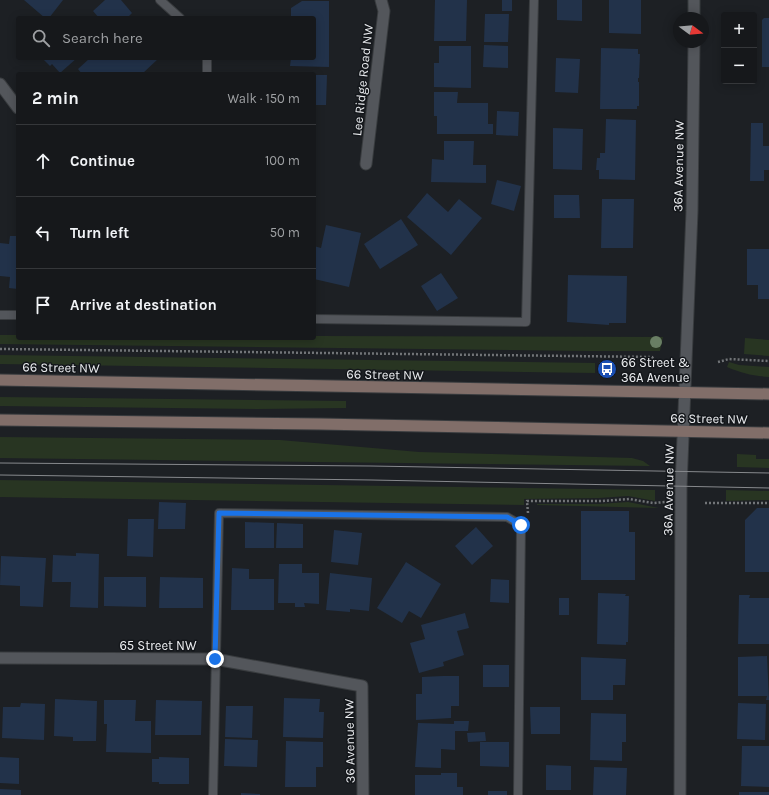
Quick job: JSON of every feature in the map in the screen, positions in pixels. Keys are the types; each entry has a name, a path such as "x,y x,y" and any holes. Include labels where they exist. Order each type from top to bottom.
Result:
{"main road":[{"name":"66 Street NW","path":"0,380 769,394"},
{"name":"66 Street NW","path":"0,420 320,424 769,433"}],"street":[{"name":"Lee Ridge Road NW","path":"366,164 384,11 381,0"},
{"path":"694,0 694,12"},
{"name":"36A Avenue NW","path":"680,795 683,432 692,211 694,48"},
{"path":"0,84 16,105"},
{"name":"65 Street NW","path":"0,658 215,659 362,686"},
{"name":"36 Avenue NW","path":"362,686 363,795"}],"lane":[{"path":"160,0 178,16"},
{"path":"316,319 526,322 534,0"},
{"path":"207,60 207,72"},
{"path":"0,315 16,315"},
{"path":"213,795 219,513 507,517 521,525 518,795"}],"path":[{"path":"0,349 652,357 658,367"},
{"path":"718,362 729,359 769,361"},
{"path":"521,525 528,515 527,501 629,499 653,503 670,503"},
{"path":"705,503 769,503"}],"green space":[{"path":"0,335 16,335 16,340 316,340 316,336 663,337 660,351 0,344"},
{"path":"745,338 769,340 769,356 744,354"},
{"path":"0,355 595,363 595,373 0,364"},
{"path":"729,362 739,365 769,367 769,377 742,373 727,367"},
{"path":"0,397 346,401 346,408 259,409 0,406"},
{"path":"0,437 280,440 419,452 632,458 643,461 650,466 0,458"},
{"path":"737,454 756,455 756,459 769,459 769,468 737,467"},
{"path":"0,480 655,490 655,501 628,496 524,499 524,505 0,497"},
{"path":"726,490 769,491 769,500 726,501"},
{"path":"628,502 659,508 537,505 599,504"}],"building":[{"path":"24,0 63,0 51,16 43,16"},
{"path":"105,0 121,0 132,13 129,16 97,16 93,11"},
{"path":"435,0 467,0 466,41 434,41"},
{"path":"502,0 512,0 512,11 502,11"},
{"path":"557,0 582,0 582,21 557,20"},
{"path":"609,0 641,0 641,34 609,33"},
{"path":"302,1 329,1 329,67 290,66 291,60 316,60 316,16 291,16 291,8"},
{"path":"485,14 509,14 508,42 484,42"},
{"path":"764,18 769,18 769,67 762,67 762,20"},
{"path":"484,45 508,46 508,68 483,67"},
{"path":"439,46 471,46 471,88 434,87 434,63 439,63"},
{"path":"601,48 638,49 638,54 640,54 638,78 639,106 637,106 637,109 600,109"},
{"path":"556,58 580,59 578,93 555,92"},
{"path":"44,60 75,60 61,72 59,72 52,64 50,66"},
{"path":"88,60 157,60 144,72 80,72 78,69"},
{"path":"316,75 327,75 326,105 316,105"},
{"path":"434,92 458,92 457,103 488,103 488,124 493,124 493,134 437,134 437,116 434,116"},
{"path":"497,111 519,112 518,136 496,135"},
{"path":"606,119 636,120 635,180 599,179 599,170 596,170 597,158 600,158 600,153 605,153"},
{"path":"751,123 763,123 763,146 769,146 769,170 764,170 764,181 750,181"},
{"path":"553,128 583,129 582,170 553,169"},
{"path":"444,141 474,141 473,165 486,165 486,183 431,182 432,159 444,160"},
{"path":"497,180 521,186 514,211 491,204"},
{"path":"427,193 448,212 459,199 482,218 451,255 407,217"},
{"path":"554,195 579,195 580,218 554,218"},
{"path":"602,199 634,199 633,248 601,248"},
{"path":"401,219 418,245 380,269 364,244"},
{"path":"326,225 361,233 349,287 316,279 316,247 321,248"},
{"path":"10,236 16,236 16,289 9,288 10,277 0,276 0,243 9,244"},
{"path":"747,249 769,249 769,299 758,299 758,285 747,285"},
{"path":"441,273 458,298 437,311 421,286"},
{"path":"568,275 627,276 626,323 609,323 609,325 567,322"},
{"path":"159,502 186,503 185,529 158,529"},
{"path":"757,508 769,508 769,572 745,572 745,520"},
{"path":"581,511 629,511 629,532 635,532 635,580 581,580"},
{"path":"128,519 154,519 153,557 127,556"},
{"path":"245,522 274,523 274,548 245,548"},
{"path":"277,523 303,524 303,548 276,548"},
{"path":"476,527 493,546 472,565 455,546"},
{"path":"334,530 362,533 358,565 331,562"},
{"path":"76,553 99,554 98,608 70,607 71,582 52,582 53,555 76,556"},
{"path":"1,556 46,558 43,607 20,606 20,586 0,585"},
{"path":"406,562 441,584 421,618 409,611 402,623 377,608"},
{"path":"279,564 302,564 302,573 319,573 319,604 304,603 305,607 295,607 295,603 278,603"},
{"path":"232,568 249,569 249,579 274,579 274,610 231,610"},
{"path":"330,573 372,578 369,611 350,609 350,612 326,610"},
{"path":"104,577 146,577 146,607 104,606"},
{"path":"160,577 203,578 203,608 159,608"},
{"path":"491,579 509,580 509,603 490,602"},
{"path":"598,593 626,594 625,596 629,596 628,642 626,642 626,645 597,644"},
{"path":"739,595 750,595 749,598 769,598 769,644 738,644"},
{"path":"559,598 569,598 569,615 559,615"},
{"path":"465,613 469,628 457,631 464,655 443,662 444,666 419,673 410,643 425,639 421,625"},
{"path":"767,656 769,700 766,700 767,696 738,696 738,657"},
{"path":"581,657 626,659 625,685 613,685 613,700 581,700"},
{"path":"483,665 509,665 509,687 483,687"},
{"path":"459,676 459,706 451,706 451,718 416,720 416,694 422,694 422,677"},
{"path":"284,698 320,699 319,712 324,712 323,738 283,737"},
{"path":"55,699 97,701 96,741 73,741 73,737 54,736"},
{"path":"104,700 136,700 135,721 151,721 151,753 106,752 107,724 104,724"},
{"path":"156,700 202,701 201,735 155,735"},
{"path":"21,703 45,704 44,740 2,738 3,707 20,707"},
{"path":"738,703 766,704 765,740 737,739"},
{"path":"226,706 253,706 252,738 225,737"},
{"path":"530,707 560,707 560,734 531,734"},
{"path":"591,713 626,714 626,742 622,742 622,761 590,760"},
{"path":"454,721 469,721 468,731 455,731 455,750 441,749 441,768 415,767 418,723 454,724"},
{"path":"485,732 486,741 468,742 467,733"},
{"path":"225,739 258,740 257,767 224,766"},
{"path":"286,741 323,742 323,767 316,767 316,787 285,787"},
{"path":"480,742 509,742 509,767 480,766"},
{"path":"742,746 769,746 769,787 741,786"},
{"path":"0,757 19,758 19,784 0,783"},
{"path":"159,757 189,758 189,784 159,784 159,782 152,782 152,759 159,759"},
{"path":"546,765 571,766 571,790 546,790"},
{"path":"594,767 627,768 626,795 593,795"},
{"path":"441,773 457,773 457,787 463,787 463,795 415,795 415,775 441,775"},
{"path":"0,789 21,790 21,795 0,795"},
{"path":"488,791 507,791 507,795 488,795"},
{"path":"739,792 769,792 769,795 739,795"},
{"path":"241,793 260,794 260,795 241,795"}],"tram line":[{"path":"0,463 371,466 769,473"},
{"path":"0,475 372,480 769,488"}],"place":[{"name":"66 Street & 36A Avenue","path":"607,369"}],"route":[{"path":"215,659 219,513 507,517 521,525"}]}
